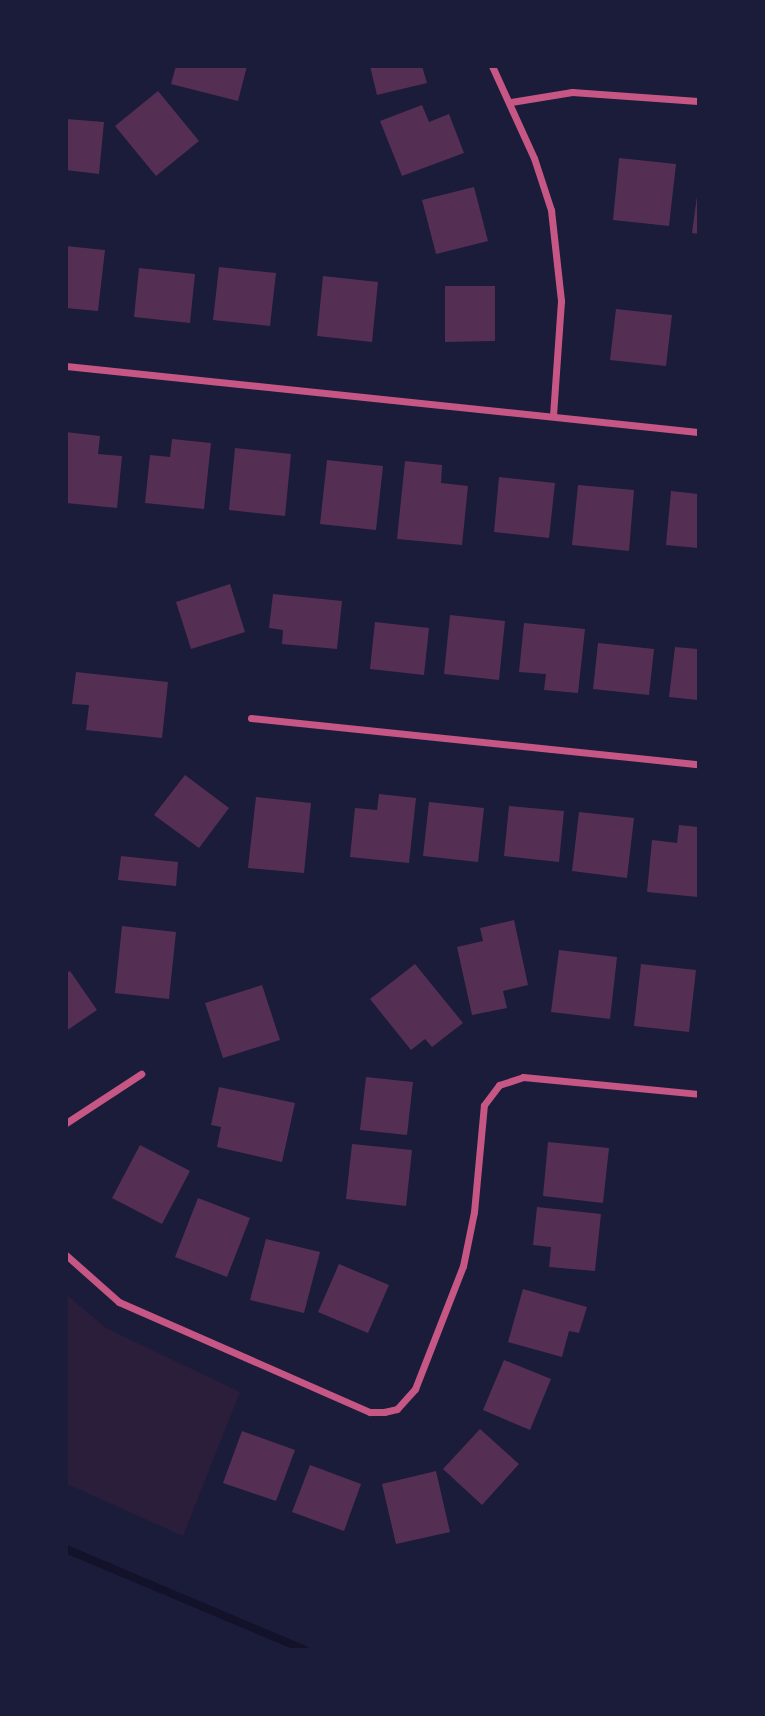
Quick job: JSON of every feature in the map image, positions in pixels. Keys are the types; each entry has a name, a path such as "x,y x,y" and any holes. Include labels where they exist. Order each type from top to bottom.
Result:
{"street":[{"path":"492,66 511,102 551,210 559,261 553,416"},
{"path":"511,102 572,92 698,102"},
{"path":"66,366 698,432"},
{"path":"251,718 698,765"},
{"path":"66,1124 141,1074"},
{"path":"66,1255 119,1302 370,1412 397,1409 415,1389 463,1266 474,1212 484,1105 499,1085 523,1077 698,1094"}],"shaded area":[{"path":"67,1295 106,1328 240,1392 183,1536 67,1484"}],"building":[{"path":"176,66 247,66 238,101 171,84"},
{"path":"370,66 422,66 427,83 377,95"},
{"path":"158,91 199,141 156,176 115,126"},
{"path":"422,105 429,122 449,114 464,153 402,176 380,121"},
{"path":"66,119 104,122 99,174 66,170"},
{"path":"619,158 676,164 669,226 613,220"},
{"path":"474,187 488,241 436,254 422,200"},
{"path":"698,196 698,234 692,233"},
{"path":"66,246 105,250 98,311 66,308"},
{"path":"219,267 276,273 270,326 213,320"},
{"path":"139,268 195,274 190,323 134,317"},
{"path":"323,276 378,282 372,342 317,336"},
{"path":"445,286 495,286 495,341 445,342"},
{"path":"616,309 672,315 666,366 610,360"},
{"path":"66,432 100,436 98,454 122,456 117,508 66,503"},
{"path":"172,439 211,443 204,509 145,503 150,455 170,457"},
{"path":"235,448 291,454 285,516 229,510"},
{"path":"327,460 383,466 376,530 320,524"},
{"path":"405,461 442,465 441,483 468,486 462,545 397,539"},
{"path":"499,477 555,483 549,538 494,532"},
{"path":"578,485 634,490 629,551 572,545"},
{"path":"671,491 698,494 698,548 666,545"},
{"path":"230,584 245,632 191,649 176,602"},
{"path":"273,594 342,601 337,649 282,644 283,630 269,628"},
{"path":"450,615 505,621 499,680 444,674"},
{"path":"375,622 429,628 424,675 370,669"},
{"path":"524,623 585,629 578,693 544,690 546,674 519,672"},
{"path":"598,643 654,649 649,695 593,689"},
{"path":"675,647 698,649 698,700 669,697"},
{"path":"76,672 168,682 162,738 86,730 89,705 72,704"},
{"path":"185,775 229,808 199,848 154,815"},
{"path":"379,794 416,798 409,863 350,857 355,808 377,810"},
{"path":"256,797 311,803 304,873 248,868"},
{"path":"429,802 484,808 478,862 423,856"},
{"path":"509,806 564,811 559,862 504,856"},
{"path":"579,812 634,818 627,878 572,871"},
{"path":"679,825 698,827 698,897 647,892 652,840 677,843"},
{"path":"121,856 178,862 176,886 118,880"},
{"path":"514,920 528,985 503,991 507,1008 472,1015 457,947 483,941 480,928"},
{"path":"122,926 176,932 169,999 115,993"},
{"path":"559,950 617,957 610,1019 551,1012"},
{"path":"415,964 463,1023 432,1047 425,1039 411,1050 370,999"},
{"path":"641,964 696,970 689,1032 634,1026"},
{"path":"70,971 97,1010 66,1031 66,973"},
{"path":"262,985 280,1040 223,1058 205,1003"},
{"path":"366,1077 413,1082 407,1135 360,1130"},
{"path":"219,1087 295,1103 282,1162 217,1147 221,1127 211,1125"},
{"path":"548,1142 609,1148 603,1203 543,1196"},
{"path":"352,1144 412,1150 406,1206 346,1199"},
{"path":"140,1145 190,1171 162,1224 112,1198"},
{"path":"198,1198 250,1218 227,1277 175,1257"},
{"path":"537,1207 601,1214 595,1271 549,1267 551,1247 533,1245"},
{"path":"266,1239 320,1252 304,1313 250,1300"},
{"path":"339,1264 389,1285 368,1333 318,1312"},
{"path":"523,1289 587,1307 579,1333 569,1331 562,1357 508,1342"},
{"path":"504,1360 551,1379 530,1430 483,1410"},
{"path":"480,1429 519,1464 482,1505 443,1469"},
{"path":"242,1431 295,1450 276,1501 223,1483"},
{"path":"310,1465 361,1484 344,1531 292,1512"},
{"path":"436,1471 450,1532 396,1544 382,1484"}],"waterway":[{"path":"66,1549 305,1650"}]}
